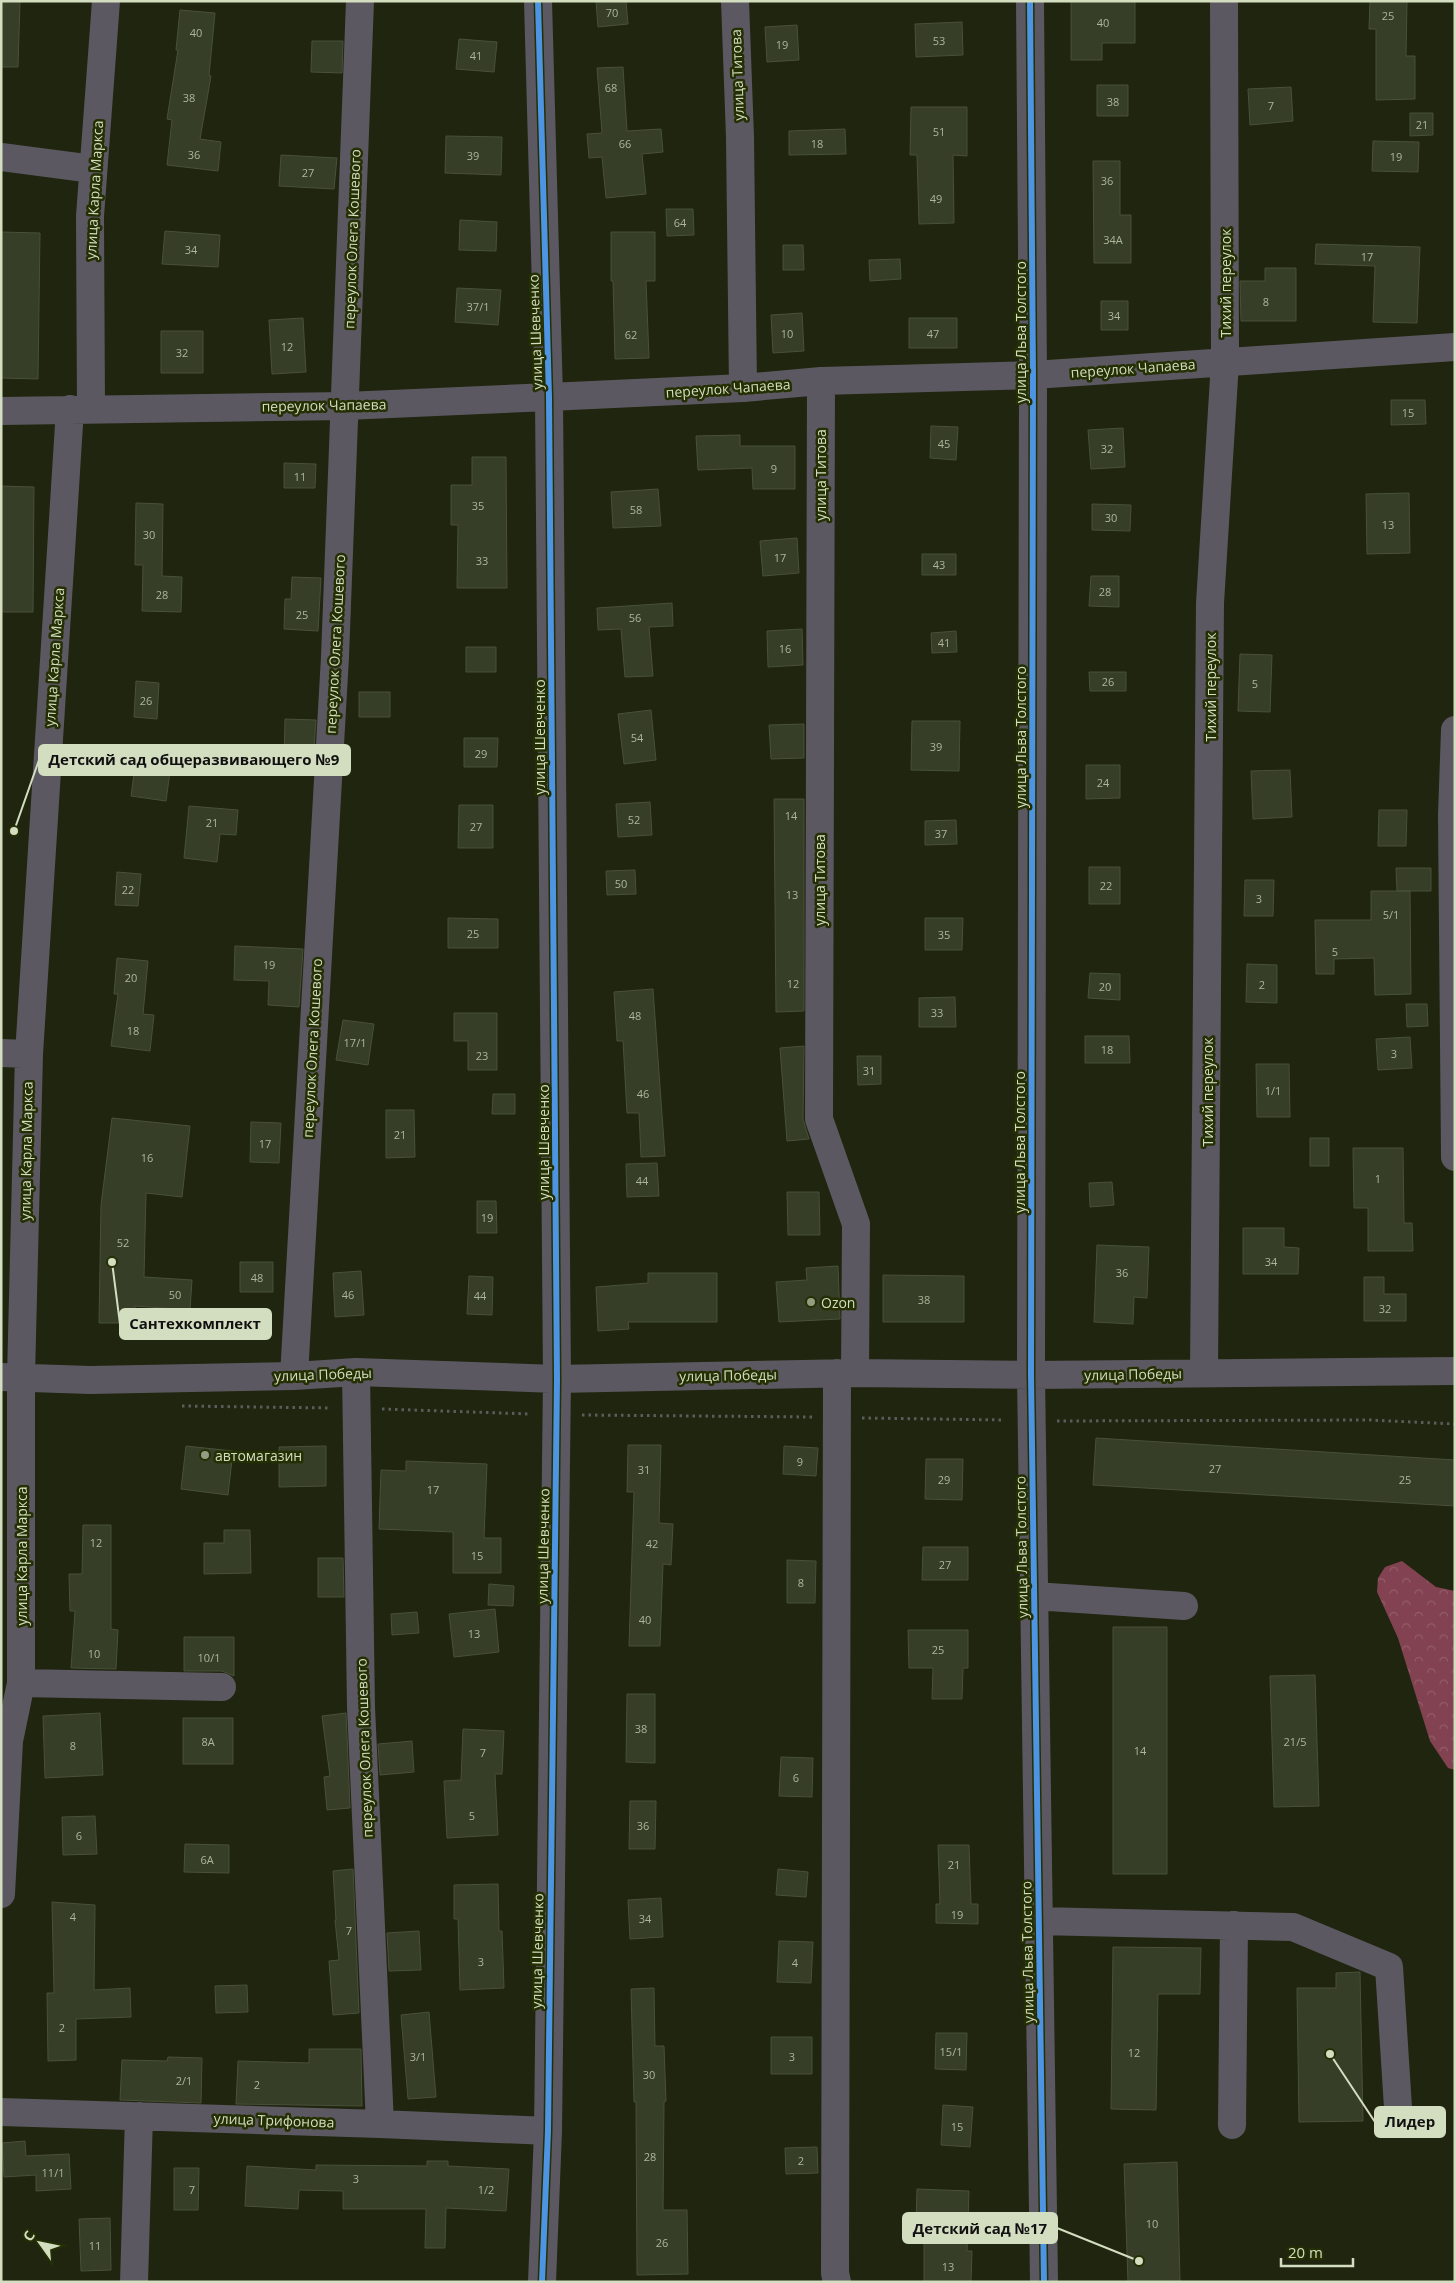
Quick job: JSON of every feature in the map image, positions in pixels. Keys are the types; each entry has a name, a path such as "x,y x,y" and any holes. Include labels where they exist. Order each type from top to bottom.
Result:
{"street":[{"name":"улица Карла Маркса","path":"1,1894 5,1741 21,1683 11,1377 28,1054 80,409 90,216 106,1"},
{"name":"переулок Олега Кошевого","path":"294,1376 335,656 360,1"},
{"name":"улица Шевченко","path":"538,1 549,397 557,1379 548,2131 542,2282"},
{"name":"улица Титова","path":"735,1 740,137 743,388"},
{"name":"улица Льва Толстого","path":"1030,1 1033,375 1031,1375 1044,2282"},
{"name":"Тихий переулок","path":"1204,1373 1210,603 1225,362 1224,1"},
{"path":"1,157 94,169"},
{"name":"переулок Чапаева","path":"1,411 346,406 743,388 821,381 1033,375 1455,347"},
{"name":"улица Титова","path":"821,381 819,1119 856,1224 846,1373 837,1418 835,2273 837,2282"},
{"path":"1455,730 1452,815 1455,1157"},
{"path":"1,1053 28,1054"},
{"name":"улица Победы","path":"11,1377 90,1380 294,1376 356,1372 557,1379 846,1373 1031,1375 1455,1371"},
{"name":"переулок Олега Кошевого","path":"356,1372 361,1707 380,2124"},
{"path":"1034,1596 1184,1606"},
{"path":"21,1683 222,1687"},
{"path":"1039,1922 1293,1927 1389,1967 1400,2122"},
{"path":"1232,2124 1234,1925"},
{"name":"улица Трифонова","path":"1,2112 548,2131"},
{"path":"134,2282 139,2116"}],"path":[{"path":"179,1406 356,1408 557,1415 1032,1421 1369,1420 1455,1424"}],"green space":[{"path":"1402,1561 1436,1587 1455,1591 1455,1770 1448,1768 1430,1741 1398,1638 1377,1592 1378,1578 1385,1567"}],"building":[{"path":"1,1 20,1 18,67 1,67"},
{"path":"596,1 626,1 628,24 598,27"},
{"path":"1071,1 1135,1 1135,43 1102,43 1102,60 1071,60"},
{"path":"1370,1 1407,1 1406,56 1415,56 1415,99 1376,100 1376,29 1369,29"},
{"path":"180,10 215,13 209,75 211,76 200,139 221,142 218,171 167,165 172,120 167,119 178,50 176,50"},
{"path":"962,22 963,55 916,57 915,24"},
{"path":"797,25 799,60 767,62 765,27"},
{"path":"459,39 497,42 494,72 456,69"},
{"path":"312,41 343,41 342,73 311,72"},
{"path":"623,67 627,131 661,129 663,152 642,154 646,194 606,198 602,157 589,158 587,134 602,133 597,68"},
{"path":"1097,85 1128,85 1128,116 1097,116"},
{"path":"1291,87 1293,121 1250,125 1248,89"},
{"path":"911,107 967,107 967,156 953,155 954,223 919,224 917,155 910,155"},
{"path":"1410,113 1433,113 1433,135 1410,136"},
{"path":"845,129 846,154 789,155 789,131"},
{"path":"446,136 502,137 501,175 445,173"},
{"path":"1373,141 1419,142 1418,172 1372,171"},
{"path":"281,155 337,158 334,189 279,186"},
{"path":"1093,161 1120,161 1120,215 1131,215 1131,263 1094,263"},
{"path":"666,209 693,209 694,235 667,236"},
{"path":"460,220 497,222 496,251 459,250"},
{"path":"165,231 220,235 218,267 162,264"},
{"path":"1,232 40,233 38,379 1,378"},
{"path":"611,232 655,232 655,281 646,281 649,358 615,359 613,281 611,281"},
{"path":"1316,244 1420,247 1417,323 1373,322 1375,266 1315,264"},
{"path":"783,245 803,245 804,270 783,270"},
{"path":"900,259 901,279 870,281 869,260"},
{"path":"1265,268 1296,268 1296,321 1241,321 1240,281 1265,281"},
{"path":"457,288 501,290 498,325 455,322"},
{"path":"1101,301 1128,301 1128,330 1101,330"},
{"path":"802,313 804,351 773,353 771,315"},
{"path":"303,318 306,372 272,374 269,320"},
{"path":"909,318 957,318 957,348 909,348"},
{"path":"161,331 203,331 203,373 161,373"},
{"path":"1391,400 1425,400 1426,424 1391,425"},
{"path":"931,426 958,427 956,460 930,458"},
{"path":"1123,428 1125,467 1091,469 1088,430"},
{"path":"740,435 740,446 795,446 795,489 753,489 752,468 698,470 696,436"},
{"path":"472,457 506,457 507,588 457,588 458,525 451,525 451,485 472,485"},
{"path":"284,463 316,464 315,488 284,488"},
{"path":"1,486 34,487 33,612 1,612"},
{"path":"658,489 661,526 613,528 611,492"},
{"path":"1409,493 1410,553 1367,554 1366,494"},
{"path":"136,503 163,504 162,576 182,577 181,612 142,611 143,565 135,565"},
{"path":"1092,504 1131,505 1130,531 1092,530"},
{"path":"797,538 799,573 763,576 760,541"},
{"path":"922,554 956,554 956,575 922,575"},
{"path":"1091,576 1119,576 1119,607 1089,606"},
{"path":"292,577 321,578 318,631 284,629 285,599 291,599"},
{"path":"672,603 673,626 649,627 653,676 625,677 621,629 598,630 597,608"},
{"path":"802,629 803,665 768,667 767,631"},
{"path":"956,631 957,652 932,653 931,633"},
{"path":"466,647 496,647 496,672 466,672"},
{"path":"1240,654 1272,655 1270,712 1238,711"},
{"path":"1089,672 1126,672 1126,691 1090,691"},
{"path":"136,681 159,683 157,719 134,717"},
{"path":"359,692 390,692 390,717 359,717"},
{"path":"651,710 656,760 624,764 618,714"},
{"path":"285,719 316,720 313,761 284,761"},
{"path":"912,721 960,721 959,771 911,770"},
{"path":"804,724 804,758 771,759 769,725"},
{"path":"464,738 498,738 497,767 464,767"},
{"path":"137,752 172,757 166,801 131,796"},
{"path":"1086,765 1120,765 1120,798 1086,799"},
{"path":"1290,770 1292,817 1253,819 1251,771"},
{"path":"774,799 804,799 804,1011 776,1012"},
{"path":"650,802 652,835 618,837 616,804"},
{"path":"459,805 493,805 493,848 458,848"},
{"path":"189,806 238,810 236,835 220,834 217,862 184,858"},
{"path":"1379,810 1407,810 1406,846 1378,846"},
{"path":"956,820 957,844 925,845 925,821"},
{"path":"1089,867 1120,867 1120,904 1089,904"},
{"path":"1396,868 1431,868 1431,891 1397,891"},
{"path":"635,870 636,894 607,895 606,871"},
{"path":"117,872 141,874 138,906 115,905"},
{"path":"1245,880 1274,880 1273,916 1244,916"},
{"path":"1371,891 1410,891 1411,994 1375,995 1374,958 1334,959 1334,974 1316,974 1315,920 1371,920"},
{"path":"448,918 498,919 498,948 448,948"},
{"path":"925,918 963,918 962,950 925,950"},
{"path":"235,946 303,949 299,1007 268,1005 269,981 234,980"},
{"path":"117,958 148,961 143,1014 154,1015 150,1051 111,1046 118,994 114,994"},
{"path":"1247,964 1277,965 1277,1003 1246,1002"},
{"path":"1090,973 1120,974 1120,1000 1088,998"},
{"path":"653,989 665,1156 641,1157 639,1113 627,1113 623,1041 617,1041 614,992"},
{"path":"955,997 956,1027 919,1027 919,998"},
{"path":"1406,1004 1427,1004 1428,1026 1407,1027"},
{"path":"454,1013 497,1013 497,1070 468,1070 468,1041 454,1041"},
{"path":"343,1020 374,1024 368,1065 336,1060"},
{"path":"1085,1036 1129,1036 1130,1063 1085,1063"},
{"path":"1410,1037 1412,1068 1378,1070 1376,1039"},
{"path":"804,1046 803,1119 809,1139 787,1141 780,1048"},
{"path":"857,1056 881,1056 881,1084 858,1085"},
{"path":"1256,1064 1289,1064 1290,1117 1257,1117"},
{"path":"493,1094 515,1094 515,1114 492,1114"},
{"path":"386,1110 414,1110 415,1157 386,1158"},
{"path":"112,1118 190,1126 182,1197 146,1193 144,1277 192,1280 190,1310 135,1306 135,1323 99,1323 101,1205"},
{"path":"251,1122 281,1123 279,1163 250,1162"},
{"path":"1310,1138 1329,1138 1329,1166 1310,1166"},
{"path":"1353,1148 1403,1148 1404,1223 1412,1223 1413,1251 1368,1251 1368,1208 1354,1208"},
{"path":"657,1163 659,1196 627,1197 626,1164"},
{"path":"1112,1182 1114,1205 1090,1207 1089,1183"},
{"path":"787,1192 819,1192 820,1235 788,1235"},
{"path":"477,1201 496,1201 497,1233 477,1233"},
{"path":"1243,1228 1284,1228 1284,1247 1299,1248 1298,1274 1243,1274"},
{"path":"1097,1245 1149,1247 1147,1298 1134,1297 1133,1324 1094,1322"},
{"path":"240,1262 273,1262 273,1292 240,1292"},
{"path":"838,1266 840,1319 779,1322 776,1282 807,1280 806,1268"},
{"path":"361,1271 364,1315 335,1317 333,1273"},
{"path":"648,1273 717,1273 717,1322 628,1322 629,1329 598,1331 596,1287 648,1283"},
{"path":"883,1275 964,1276 964,1322 883,1322"},
{"path":"469,1276 493,1277 492,1315 467,1314"},
{"path":"1364,1277 1384,1277 1384,1294 1406,1294 1406,1321 1364,1321"},
{"path":"1096,1438 1455,1460 1455,1506 1093,1485"},
{"path":"628,1445 661,1445 659,1523 673,1524 671,1565 663,1564 660,1646 629,1646 634,1492 627,1492"},
{"path":"186,1446 233,1451 228,1495 181,1489"},
{"path":"326,1446 326,1486 279,1487 279,1447"},
{"path":"784,1446 818,1448 816,1476 783,1474"},
{"path":"926,1459 963,1459 962,1500 925,1499"},
{"path":"406,1461 487,1464 484,1538 501,1538 501,1573 453,1573 453,1532 379,1529 381,1470 406,1471"},
{"path":"83,1525 111,1525 111,1629 118,1630 116,1669 71,1668 75,1611 70,1611 69,1574 82,1574"},
{"path":"224,1530 250,1530 251,1573 204,1574 204,1543 224,1543"},
{"path":"923,1547 968,1547 968,1580 922,1580"},
{"path":"318,1558 343,1558 344,1597 318,1597"},
{"path":"787,1560 816,1561 815,1603 787,1603"},
{"path":"489,1584 514,1586 513,1606 488,1605"},
{"path":"495,1609 499,1652 454,1657 449,1614"},
{"path":"417,1612 419,1633 392,1635 391,1614"},
{"path":"1113,1627 1167,1627 1167,1874 1113,1874"},
{"path":"908,1630 968,1630 968,1668 963,1668 962,1699 932,1699 933,1668 909,1668"},
{"path":"184,1637 234,1637 234,1676 222,1671 184,1671"},
{"path":"1315,1675 1319,1806 1274,1807 1270,1676"},
{"path":"627,1694 655,1694 655,1763 626,1762"},
{"path":"100,1713 103,1775 45,1778 43,1716"},
{"path":"346,1713 350,1808 327,1810 324,1777 330,1776 322,1716"},
{"path":"183,1718 233,1718 233,1764 183,1764"},
{"path":"463,1729 504,1731 502,1774 495,1774 498,1835 447,1838 444,1781 461,1780"},
{"path":"412,1741 414,1772 380,1775 378,1744"},
{"path":"781,1757 813,1758 812,1797 779,1796"},
{"path":"630,1801 656,1801 655,1849 629,1849"},
{"path":"95,1816 97,1854 63,1855 62,1817"},
{"path":"185,1844 229,1845 229,1873 184,1872"},
{"path":"938,1845 969,1845 971,1904 978,1904 978,1924 936,1923 936,1904 940,1904"},
{"path":"353,1869 359,2013 333,2015 329,1961 339,1960 333,1871"},
{"path":"778,1869 808,1872 806,1897 776,1895"},
{"path":"498,1884 499,1931 502,1931 504,1988 460,1990 458,1919 454,1919 454,1885"},
{"path":"661,1898 663,1937 630,1939 628,1900"},
{"path":"52,1902 95,1905 94,1990 130,1988 131,2017 76,2019 76,2060 48,2061 47,1993 54,1993"},
{"path":"419,1931 421,1970 389,1971 387,1933"},
{"path":"779,1941 813,1942 811,1983 777,1982"},
{"path":"1113,1947 1201,1948 1200,1994 1158,1994 1156,2110 1111,2109"},
{"path":"1360,1972 1363,2121 1299,2122 1297,1988 1336,1988 1336,1973"},
{"path":"247,1985 248,2012 216,2013 215,1986"},
{"path":"654,1988 655,2046 664,2046 666,2101 664,2102 663,2210 687,2210 688,2274 637,2275 636,2102 634,2102 631,1989"},
{"path":"429,2012 436,2097 408,2099 401,2015"},
{"path":"936,2033 967,2033 966,2070 935,2069"},
{"path":"771,2037 812,2037 812,2074 771,2074"},
{"path":"309,2049 361,2049 362,2106 236,2104 238,2061 309,2063"},
{"path":"168,2057 202,2058 201,2103 120,2100 122,2060 167,2061"},
{"path":"943,2105 973,2107 970,2147 941,2145"},
{"path":"25,2141 26,2156 69,2154 71,2189 36,2191 36,2175 4,2177 2,2143"},
{"path":"817,2147 818,2173 786,2174 785,2148"},
{"path":"427,2161 448,2161 448,2166 509,2169 506,2211 446,2208 445,2248 425,2248 426,2209 343,2209 343,2191 299,2190 298,2209 245,2206 247,2166 316,2170 316,2165 427,2166"},
{"path":"1177,2162 1180,2282 1128,2282 1124,2164"},
{"path":"174,2168 199,2168 198,2210 174,2210"},
{"path":"917,2189 969,2191 967,2251 972,2251 971,2282 924,2282 924,2224 916,2224"},
{"path":"110,2218 111,2270 81,2271 79,2219"}],"cycle path":[{"path":"538,1 549,397 557,1379 548,2131 542,2282"},
{"path":"1030,1 1033,375 1031,1375 1044,2282"}],"place":[{"name":"Детский сад общеразвивающего №9","path":"14,831"},
{"name":"Сантехкомплект","path":"112,1262"},
{"name":"Ozon","path":"811,1302"},
{"name":"автомагазин","path":"205,1455"},
{"name":"Лидер","path":"1330,2054"},
{"name":"Детский сад №17","path":"1139,2261"}]}
